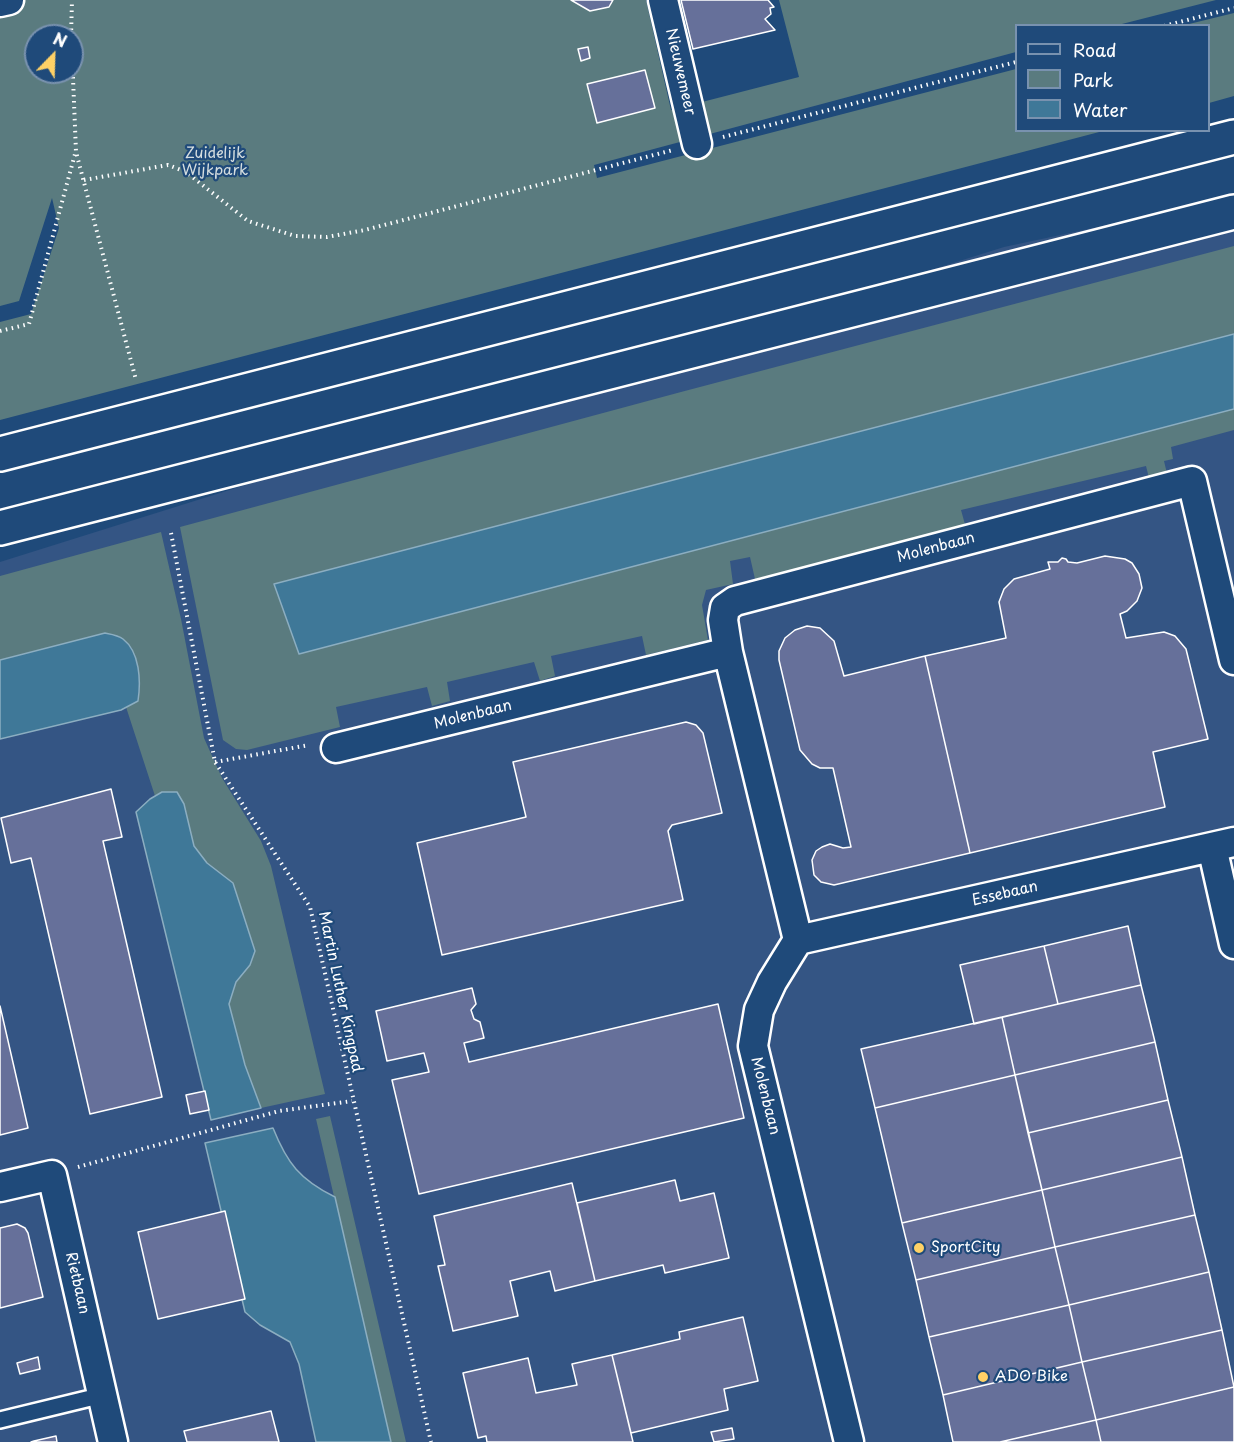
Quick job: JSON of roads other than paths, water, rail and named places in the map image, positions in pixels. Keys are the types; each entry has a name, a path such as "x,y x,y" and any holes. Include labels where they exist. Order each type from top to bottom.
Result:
{"highway":[{"path":"0,454 1234,137"},
{"path":"0,528 1234,212"}],"street":[{"path":"0,2 9,0"},
{"name":"Nieuwemeer","path":"663,0 697,144"},
{"name":"Molenbaan","path":"849,1442 753,1046 759,1010 772,982 798,940 728,652 723,620 725,608 735,601 1192,481 1234,660"},
{"name":"Molenbaan","path":"336,748 728,652"},
{"name":"Essebaan","path":"798,940 1223,845 1234,944"},
{"name":"Rietbaan","path":"0,1187 52,1175 113,1442"}],"lane":[{"path":"0,1420 103,1395"}],"water":[{"path":"1234,334 1234,409 299,654 274,584"},
{"path":"105,633 121,638 133,651 139,676 138,701 121,710 0,739 0,660"},
{"path":"162,792 177,792 184,804 194,846 207,863 233,883 255,951 250,965 236,982 229,1004 245,1065 261,1108 211,1120 136,812"},
{"path":"273,1128 296,1169 313,1184 335,1197 391,1442 316,1442 299,1364 290,1342 260,1325 245,1312 205,1143"}],"place":[{"name":"SportCity","path":"919,1248"},
{"name":"ADO Bike","path":"983,1377"}],"park label":[{"name":"Zuidelijk Wijkpark","path":"215,162"}]}
